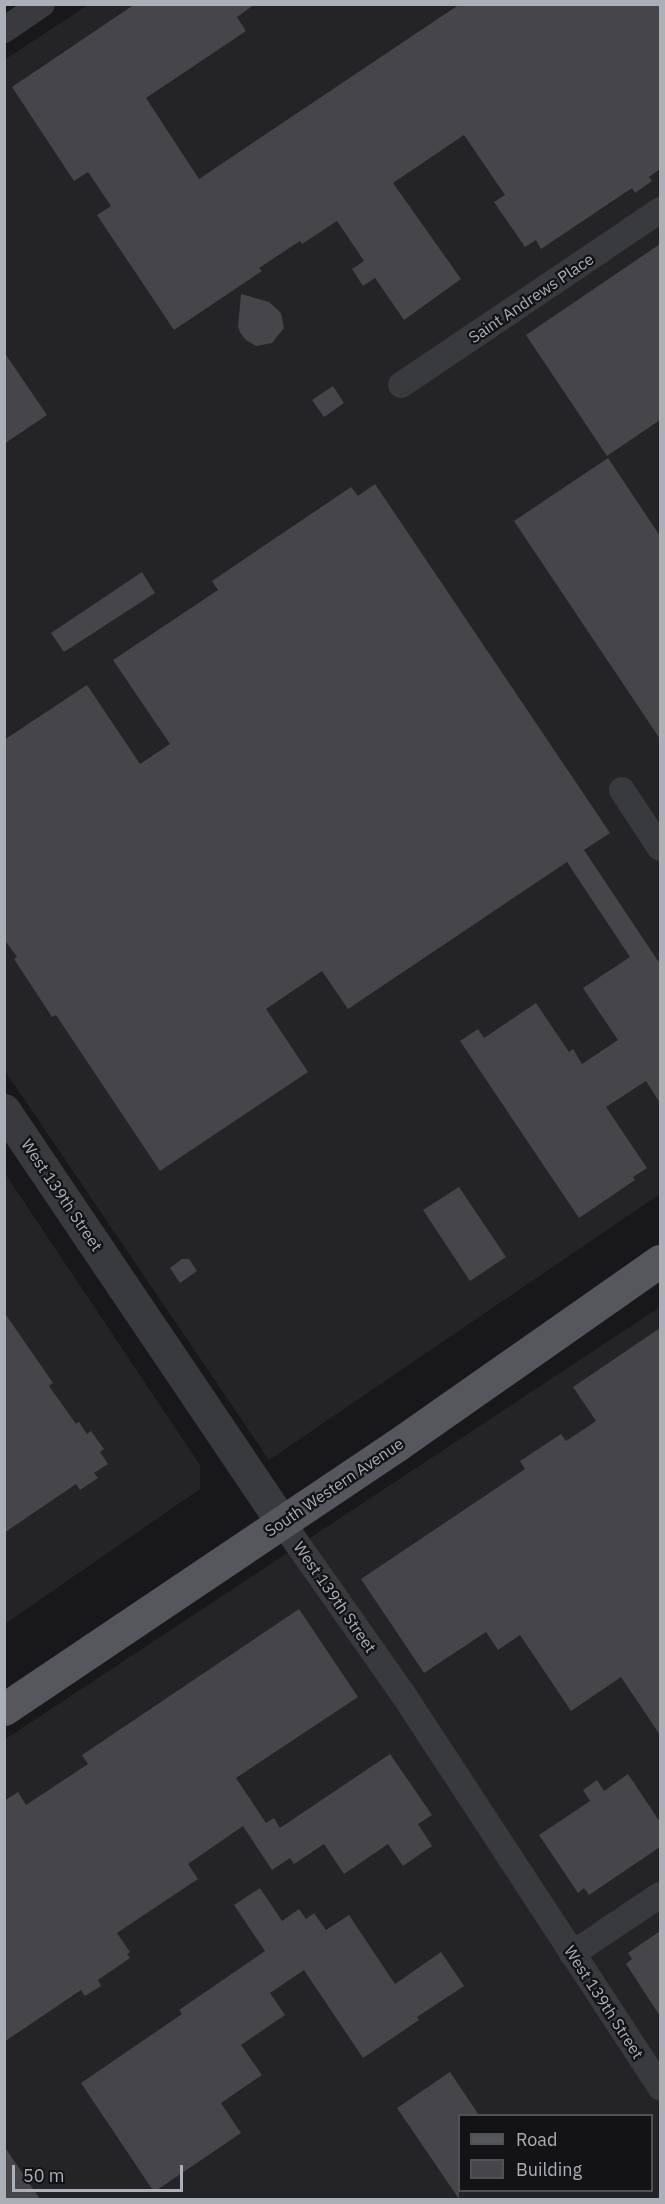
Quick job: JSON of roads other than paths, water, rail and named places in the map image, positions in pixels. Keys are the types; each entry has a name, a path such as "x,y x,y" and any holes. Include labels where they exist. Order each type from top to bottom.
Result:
{"main road":[{"name":"South Western Avenue","path":"4,1709 282,1522 660,1261"}],"street":[{"path":"4,30 42,4"},
{"name":"Saint Andrews Place","path":"401,385 660,210"},
{"path":"622,790 660,848"},
{"name":"West 139th Street","path":"4,1110 282,1522 404,1694 660,2087"},
{"path":"572,1954 660,1895"}]}
